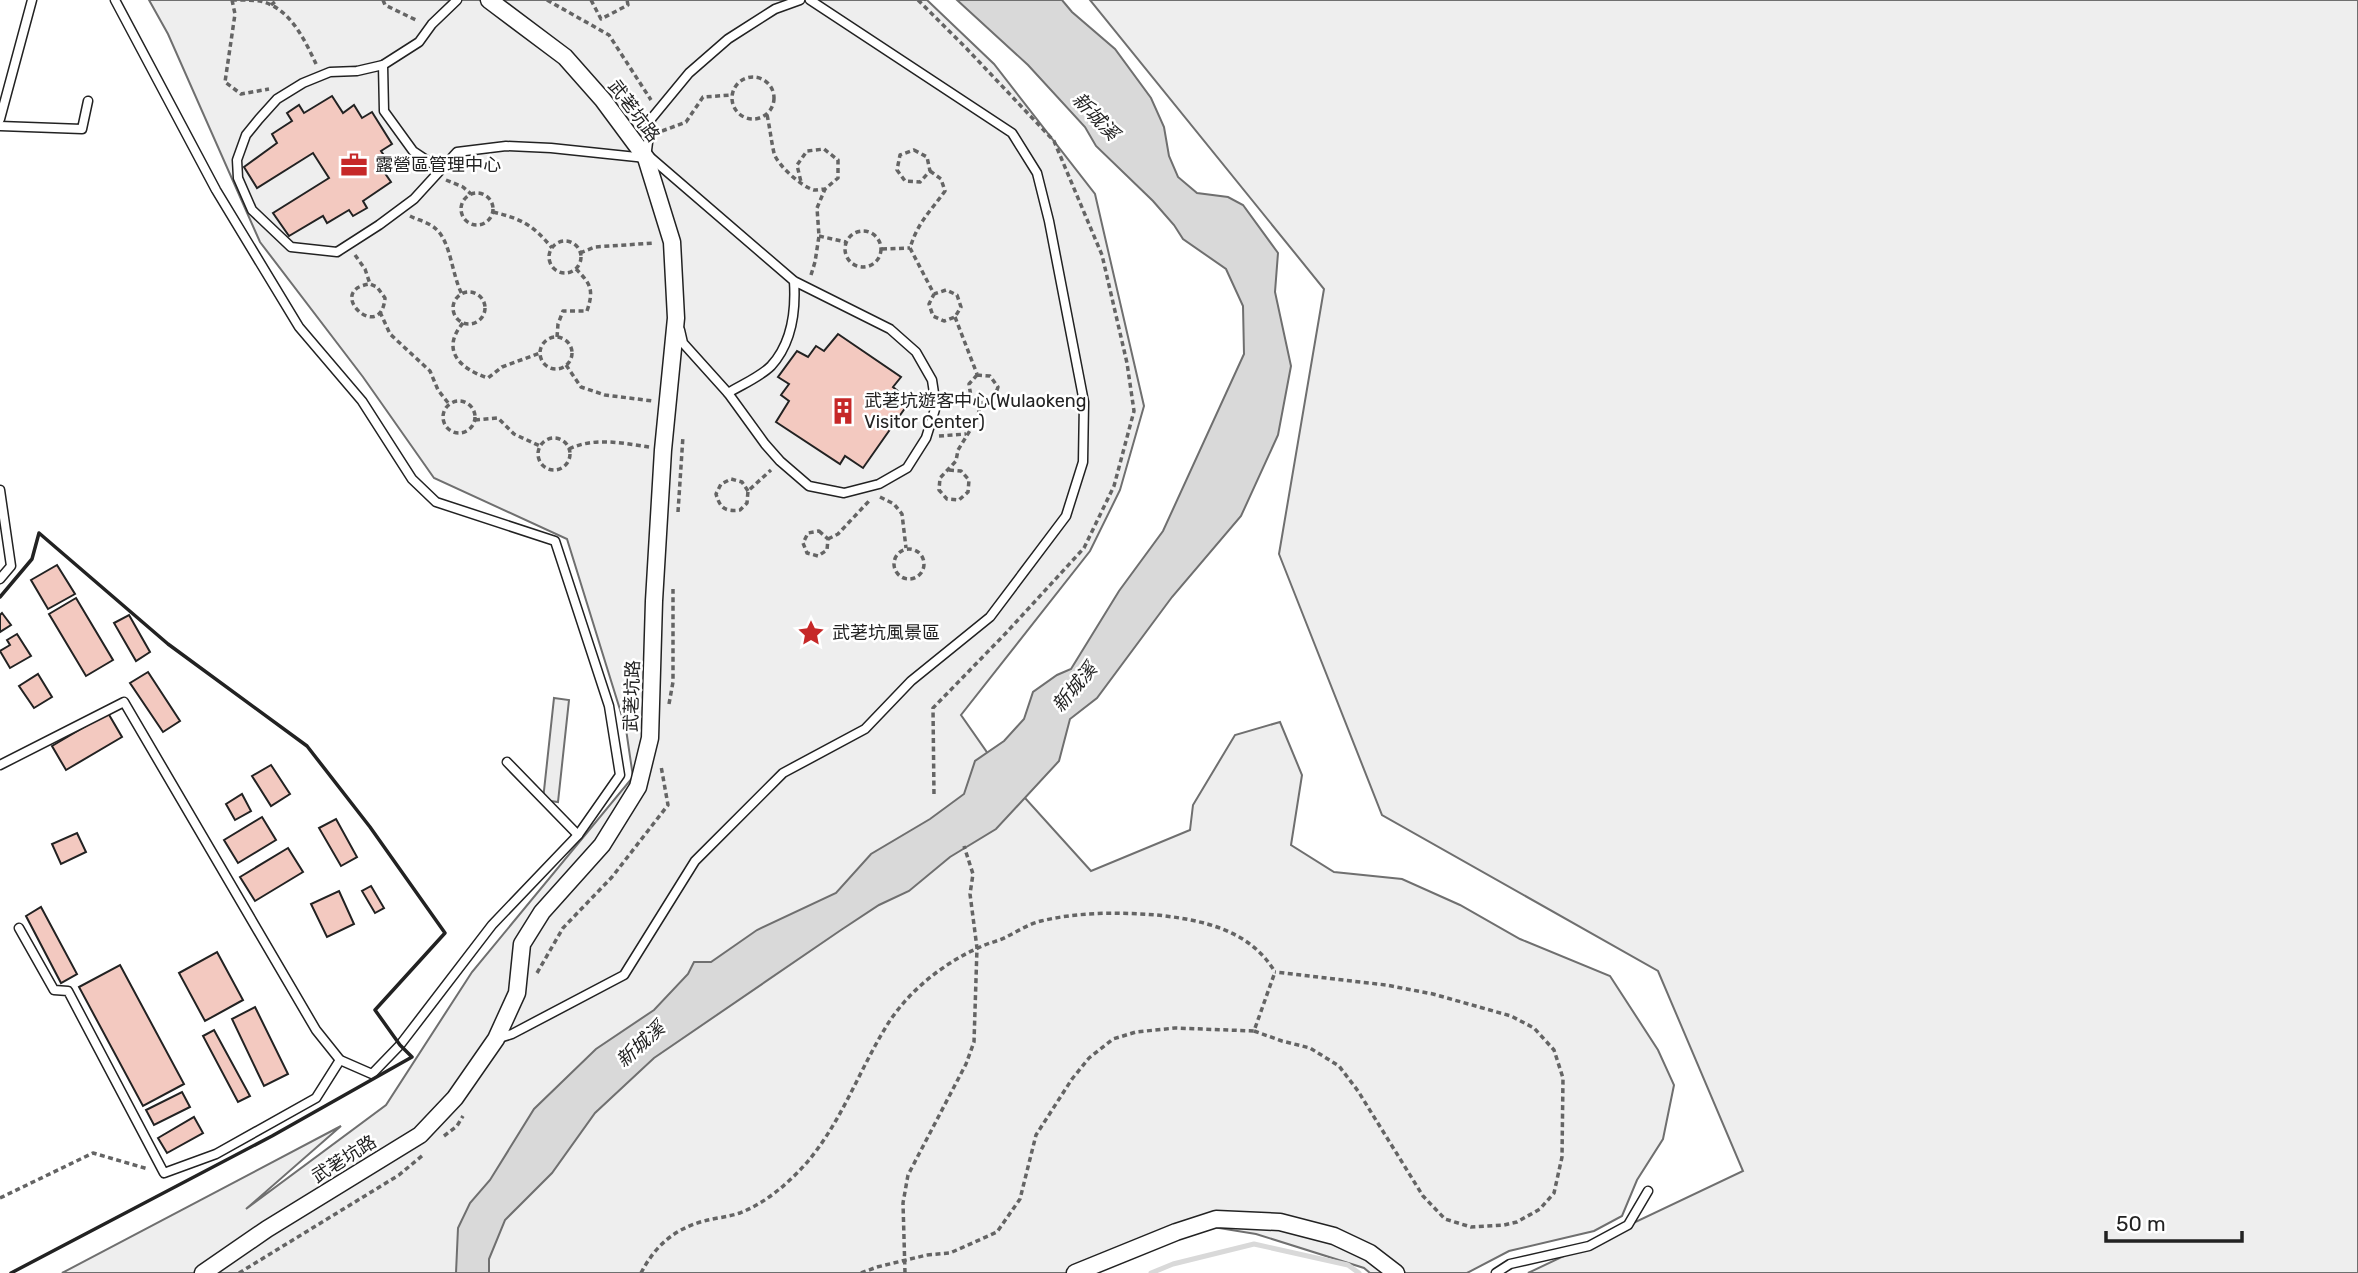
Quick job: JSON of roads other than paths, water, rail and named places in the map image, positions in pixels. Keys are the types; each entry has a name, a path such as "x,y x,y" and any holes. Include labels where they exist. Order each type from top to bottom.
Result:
{"street":[{"name":"武荖坑路","path":"202,1273 267,1229 420,1135 455,1098 496,1039 517,993 522,944 542,912 602,845 638,787 650,738 654,601 663,450 677,318 671,242 646,158 603,100 565,57 489,0"},
{"path":"1075,1273 1216,1219 1280,1222 1334,1236 1370,1253 1396,1273"}],"lane":[{"path":"0,119 32,0"},
{"path":"0,765 124,702 316,1030 340,1059 372,1074 400,1045 492,925 578,835 620,775 609,706 555,541 436,502 411,480 362,401 299,327 216,190 115,0"},
{"path":"457,0 419,42 383,65 357,71 330,72 303,83 277,99 246,135 237,160 238,178 252,210 291,247 337,252 414,199 457,152 506,146 646,158 647,155 794,281 890,329 916,352 932,380 936,406 926,438 907,468 879,484 844,493 809,486 765,444 728,393 683,343 677,318"},
{"path":"646,158 651,119 689,73 728,39 775,9 800,0"},
{"path":"496,1039 512,1034 624,975 695,861 783,773 865,729 911,681 990,617 1066,516 1083,462 1084,402 1049,220 1037,173 1012,133 810,0"},
{"path":"383,65 384,111 414,151 440,169"},
{"path":"0,126 82,129 88,101"},
{"path":"728,393 770,366 788,338 796,306 794,281"},
{"path":"0,490 10,566 0,579"},
{"path":"507,762 578,835"},
{"path":"19,928 54,990 68,991 164,1173 216,1154 316,1098 340,1059"},
{"path":"1496,1273 1510,1264 1589,1246 1628,1225 1648,1191"}],"water":[{"name":"新城溪","path":"957,0 1062,0 1115,49 1151,98 1164,127 1169,156 1178,177 1197,193 1228,197 1243,205 1278,253 1275,292 1291,366 1278,435 1241,516 1172,597 1097,698 1070,719 1059,761 996,829 950,857 909,891 879,905 654,1058 595,1113 552,1173 505,1220 489,1259 489,1273 456,1273 458,1228 470,1203 490,1180 534,1109 596,1049 654,1010 688,974 694,962 711,962 757,930 836,893 871,854 930,819 964,794 975,761 1004,741 1024,719 1033,692 1057,675 1071,669 1119,591 1163,531 1244,354 1243,306 1226,269 1183,239 1153,201 1096,146 1085,127 1028,65"}],"waterway":[{"path":"1151,1273 1173,1264 1254,1244 1348,1265 1359,1273"}],"place":[{"name":"露營區管理中心","path":"354,165"},
{"name":"武荖坑遊客中心(Wulaokeng Visitor Center)","path":"843,411"},
{"name":"武荖坑風景區","path":"811,633"}]}
